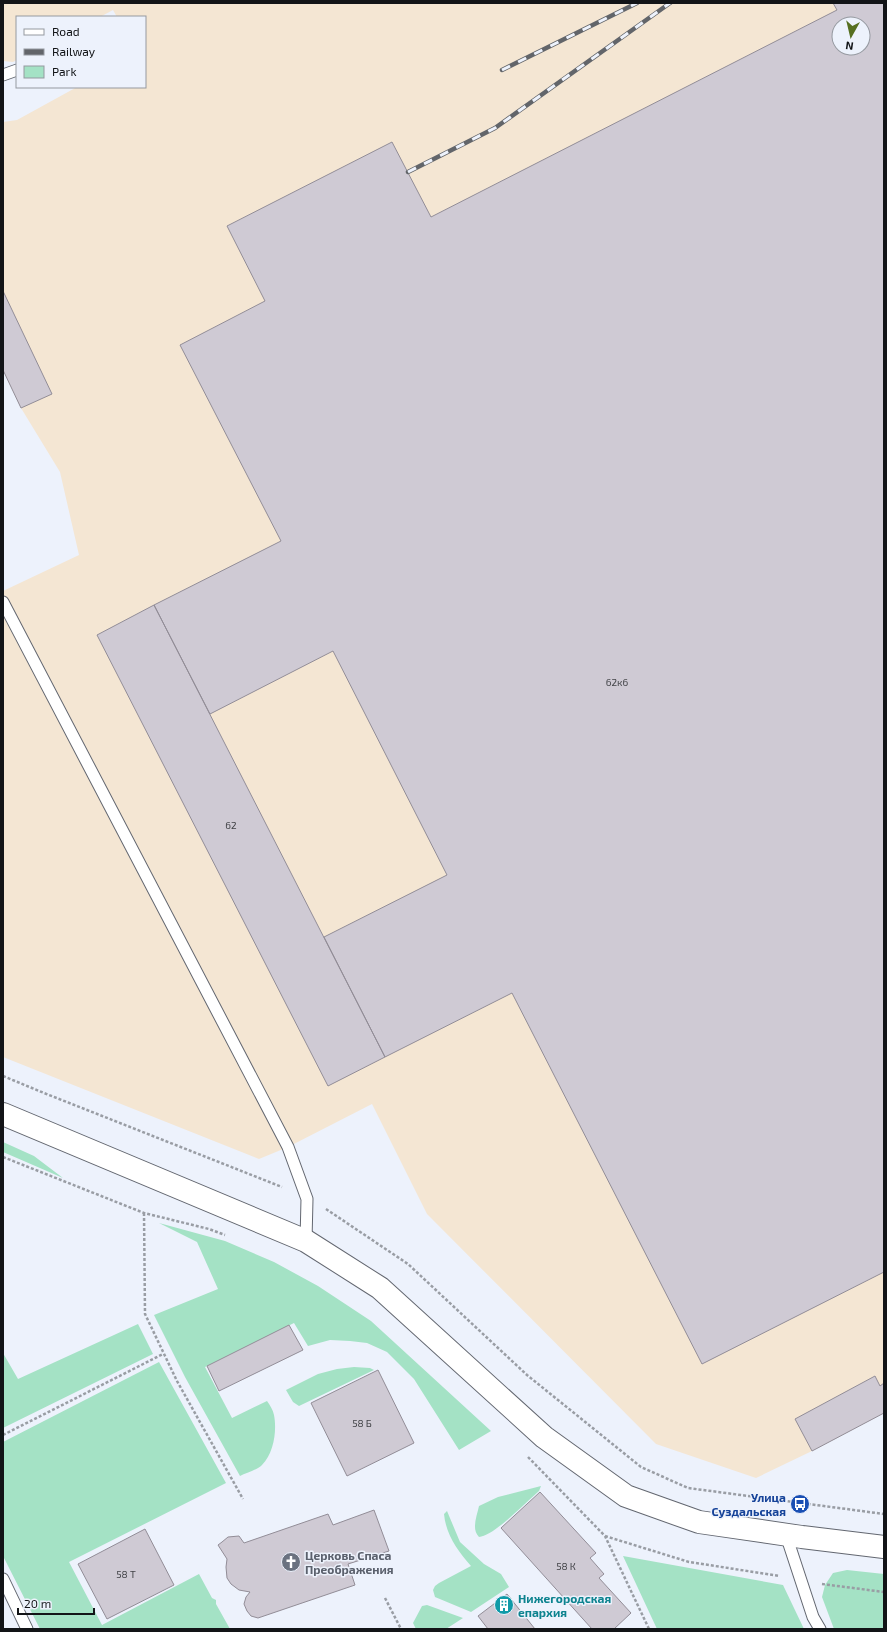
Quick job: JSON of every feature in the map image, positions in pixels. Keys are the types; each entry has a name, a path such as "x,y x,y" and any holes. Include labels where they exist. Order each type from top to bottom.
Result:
{"street":[{"path":"3,1114 306,1241 380,1288 544,1437 626,1496 699,1522 786,1535 884,1546"}],"lane":[{"path":"3,75 16,70"},
{"path":"3,602 288,1147 307,1199 306,1241"},
{"path":"786,1535 813,1616 820,1629"},
{"path":"3,1579 28,1629"}],"path":[{"path":"3,1076 273,1183 333,1213 408,1264 528,1375 641,1467 688,1488 884,1514"},
{"path":"3,1157 144,1213 230,1237"},
{"path":"144,1213 145,1314 177,1381 244,1499"},
{"path":"3,1435 164,1354"},
{"path":"527,1456 535,1466 605,1536 649,1629"},
{"path":"605,1536 689,1562 801,1581 884,1592"},
{"path":"385,1598 401,1629"}],"shaded area":[{"path":"3,3 884,3 884,1413 812,1451 756,1478 656,1444 427,1214 372,1104 288,1147 259,1159 3,1057 3,591 79,555 60,472 21,408 3,370 3,122 17,120 75,88 146,88 146,16 116,16 113,10 102,16 16,16 16,60 13,62 3,61"}],"green space":[{"path":"3,1142 34,1156 63,1178 3,1152"},
{"path":"159,1223 225,1241 274,1262 318,1286 371,1321 491,1431 459,1450 414,1379 387,1352 367,1343 350,1341 330,1340 308,1346 294,1323 205,1367 232,1418 267,1401 274,1413 274,1441 266,1460 260,1467 240,1476 185,1377 154,1315 218,1289 197,1242"},
{"path":"138,1324 153,1354 3,1428 3,1353 18,1379"},
{"path":"159,1362 226,1483 69,1562 102,1625 199,1574 212,1598 216,1600 216,1604 230,1629 40,1629 3,1556 3,1442"},
{"path":"354,1367 370,1368 374,1370 299,1406 293,1402 286,1390 318,1374 337,1369"},
{"path":"541,1486 539,1491 510,1518 493,1531 479,1537 475,1530 475,1526 479,1506 498,1497"},
{"path":"447,1511 460,1542 484,1564 501,1574 509,1587 471,1612 435,1597 433,1590 439,1583 471,1566 450,1536 444,1514"},
{"path":"623,1556 783,1585 804,1629 657,1629"},
{"path":"847,1570 884,1574 884,1629 834,1629 822,1597 825,1585 833,1573"},
{"path":"427,1605 463,1618 446,1629 416,1629 413,1623 422,1606"}],"building":[{"path":"833,3 884,3 884,1272 702,1364 512,993 385,1057 324,937 447,875 333,651 210,714 154,605 281,541 180,345 265,301 227,226 392,142 431,217 837,10"},
{"path":"3,291 52,394 21,408 3,370"},
{"path":"154,605 385,1057 328,1086 97,635"},
{"path":"289,1325 303,1350 219,1391 207,1366"},
{"path":"378,1370 414,1443 347,1476 311,1403"},
{"path":"875,1376 880,1386 884,1383 884,1413 812,1451 795,1419"},
{"path":"540,1492 596,1553 590,1558 604,1574 599,1578 631,1613 614,1629 592,1629 501,1528"},
{"name":"Церковь Спаса Преображения","path":"374,1510 389,1551 348,1564 355,1585 258,1618 251,1616 244,1604 246,1597 250,1592 239,1590 231,1584 227,1578 227,1559 218,1545 228,1537 239,1536 244,1543 328,1514 333,1525"},
{"path":"145,1529 174,1585 107,1619 78,1564"},
{"name":"Нижегородская епархия","path":"507,1594 535,1629 488,1629 478,1616"}],"railway":[{"path":"502,70 637,3"},
{"path":"408,172 495,128 670,3"}],"place":[{"name":"Улица Суздальская","path":"800,1504"},
{"name":"Церковь Спаса Преображения","path":"291,1562"},
{"name":"Нижегородская епархия","path":"504,1605"}]}
